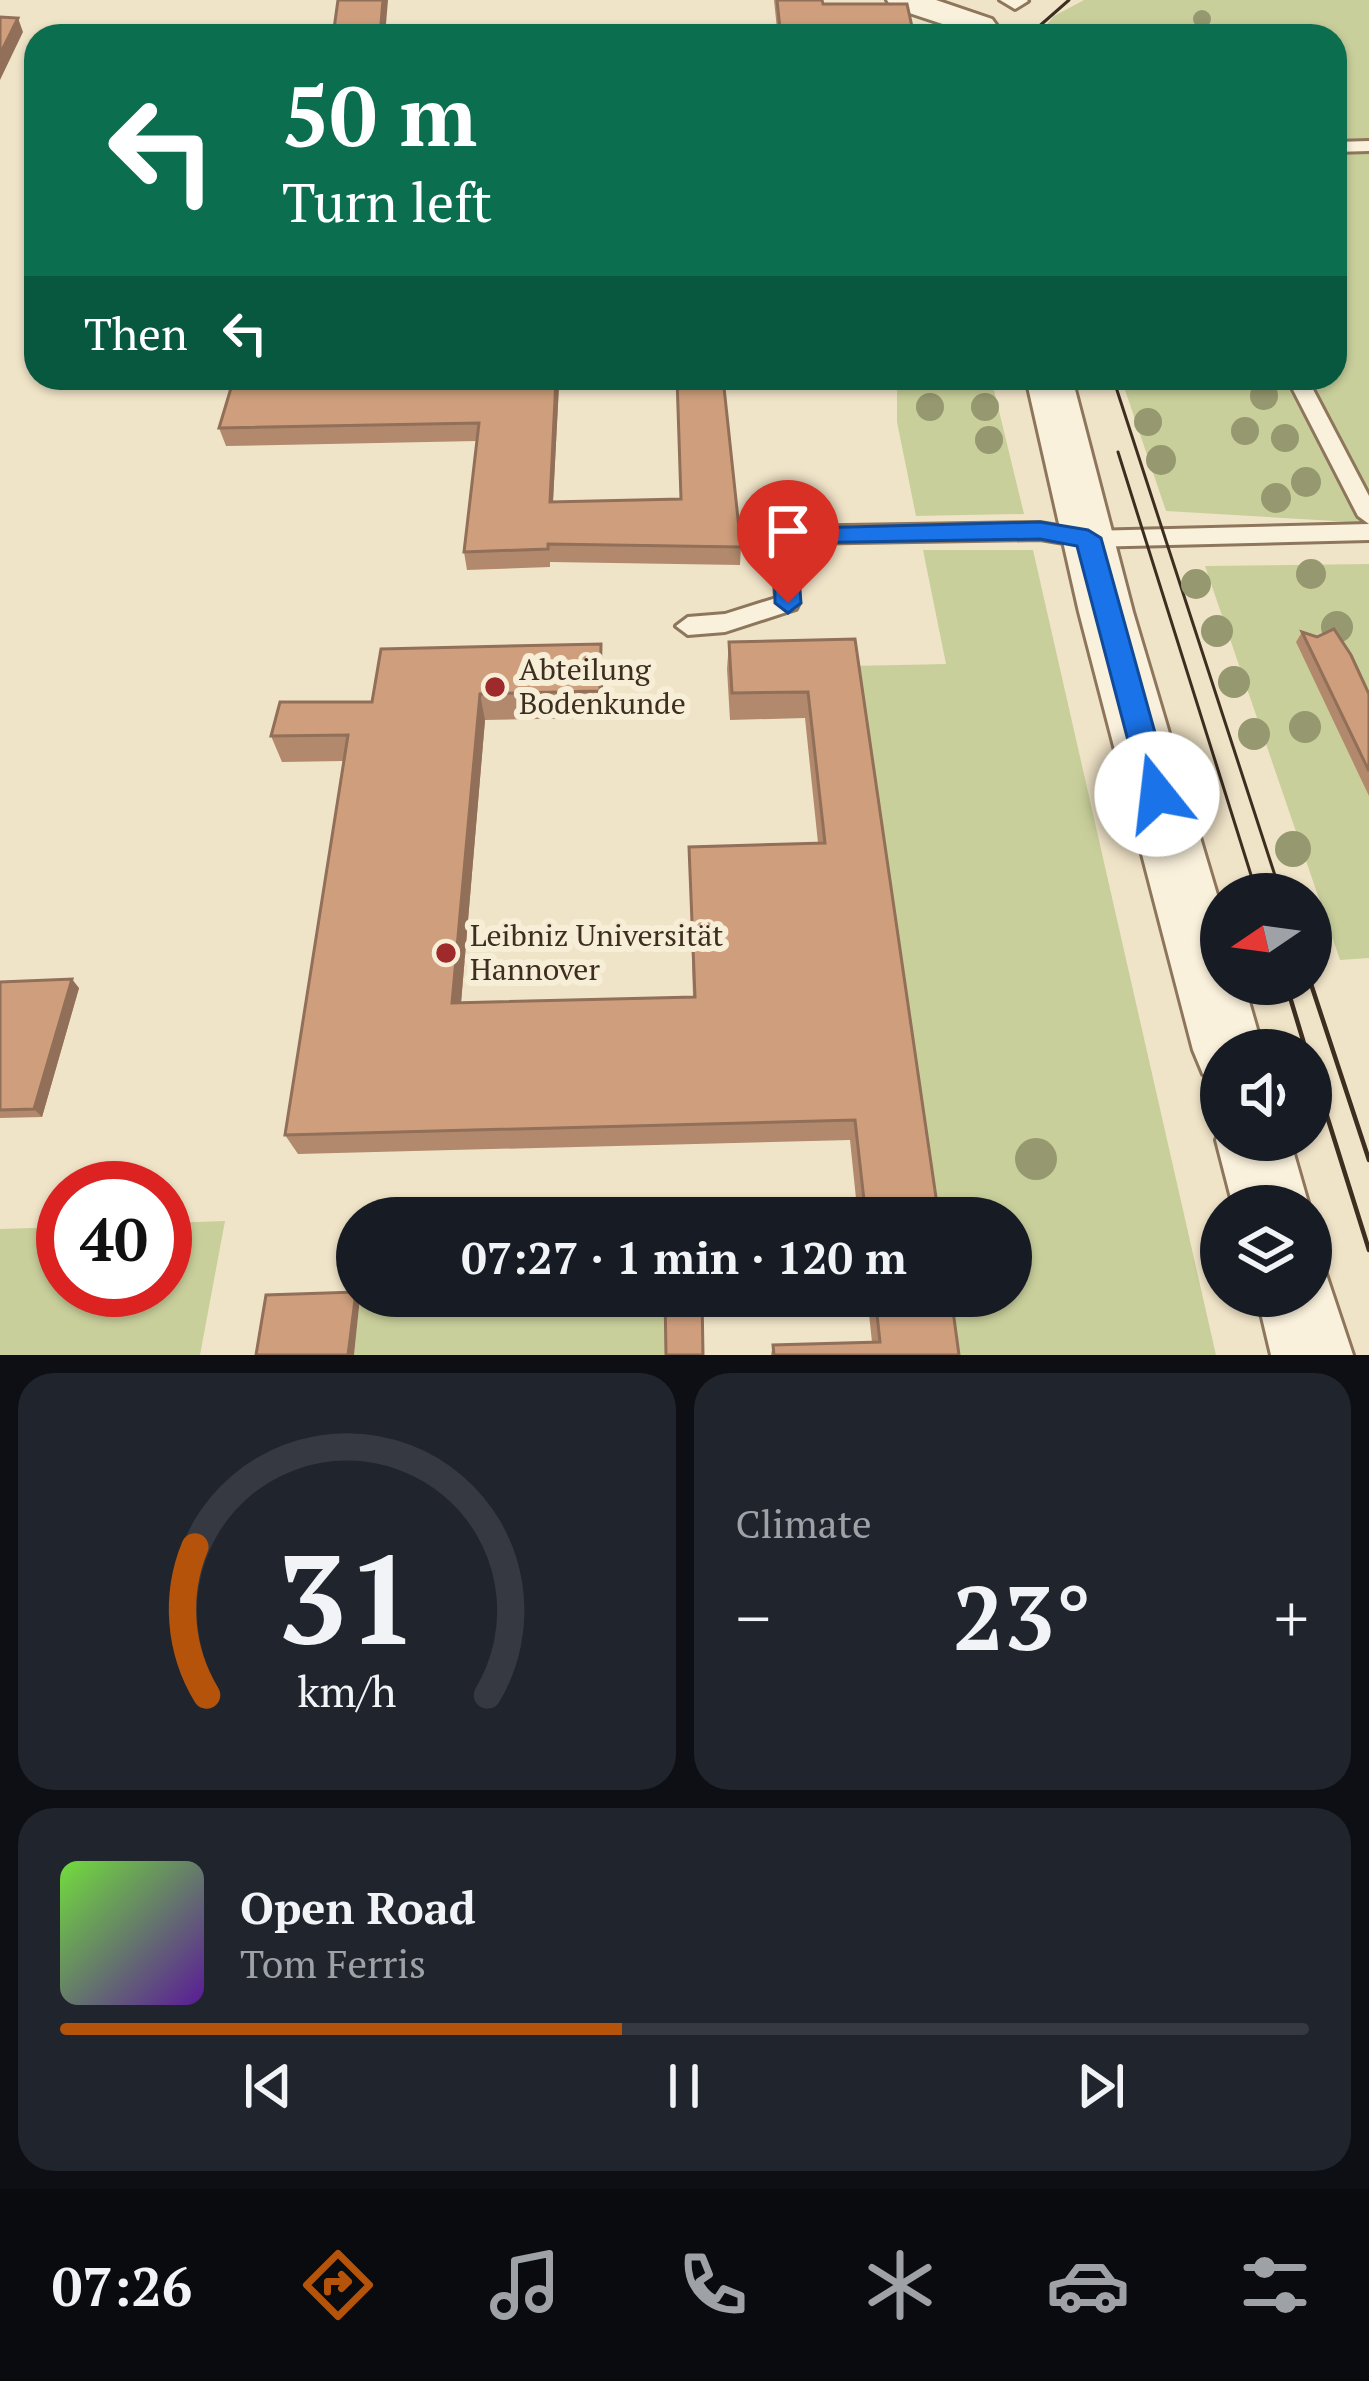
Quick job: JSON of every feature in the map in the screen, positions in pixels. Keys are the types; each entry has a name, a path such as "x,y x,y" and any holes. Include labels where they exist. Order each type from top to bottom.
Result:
{"street":[{"path":"903,0 961,24"},
{"path":"986,24 1015,0"},
{"path":"1052,390 1222,1029"},
{"path":"1302,1317 1312,1355"}],"lane":[{"path":"1303,390 1369,516"},
{"path":"688,626 725,622 788,603 783,535 1040,531 1088,538 1369,532"}],"green space":[{"path":"1084,0 1369,0 1369,523 1166,511 1125,390 1347,390 1347,24 1047,24"},
{"path":"897,390 994,390 1024,514 916,516 897,422"},
{"path":"923,550 1033,550 1200,1285 1200,1317 1207,1317 1216,1355 947,1355 942,1317 1032,1317 1032,1197 925,1197 851,666 946,664"},
{"path":"1369,564 1369,958 1340,960 1332,937 1332,873 1310,873 1205,566"},
{"path":"225,1221 200,1355 0,1355 0,1229 36,1228 36,1317 192,1317 192,1222"},
{"path":"358,1317 702,1317 703,1355 354,1355"}],"building":[{"path":"338,0 383,0 381,24 335,24"},
{"path":"777,0 907,4 911,24 779,24"},
{"path":"0,17 18,18 0,54"},
{"path":"230,390 555,390 550,502 681,499 677,390 724,390 741,547 548,544 548,549 464,552 479,423 219,428"},
{"path":"1334,629 1369,694 1369,771 1302,632 1317,637"},
{"path":"855,639 936,1197 864,1197 855,1120 285,1135 348,735 271,736 280,702 372,702 381,649 601,644 600,691 480,694 452,1003 695,997 689,847 825,843 808,692 732,693 729,642"},
{"path":"72,979 34,1109 0,1110 0,982"},
{"path":"336,1293 336,1317 353,1317 348,1355 256,1355 266,1295"},
{"path":"665,1317 702,1317 703,1355 666,1355"},
{"path":"877,1317 954,1317 959,1355 774,1355 773,1345 880,1342"}],"tram line":[{"path":"1042,24 1069,0"},
{"path":"1117,390 1274,873"},
{"path":"1118,452 1250,873"},
{"path":"1292,1005 1300,1029"},
{"path":"1318,1005 1369,1160"},
{"path":"1332,1132 1369,1250"}],"place":[{"name":"Abteilung Bodenkunde","path":"495,687"},
{"name":"Leibniz Universität Hannover","path":"446,953"}],"route":[{"path":"788,603 783,535 1040,531 1088,538 1157,794"}]}
